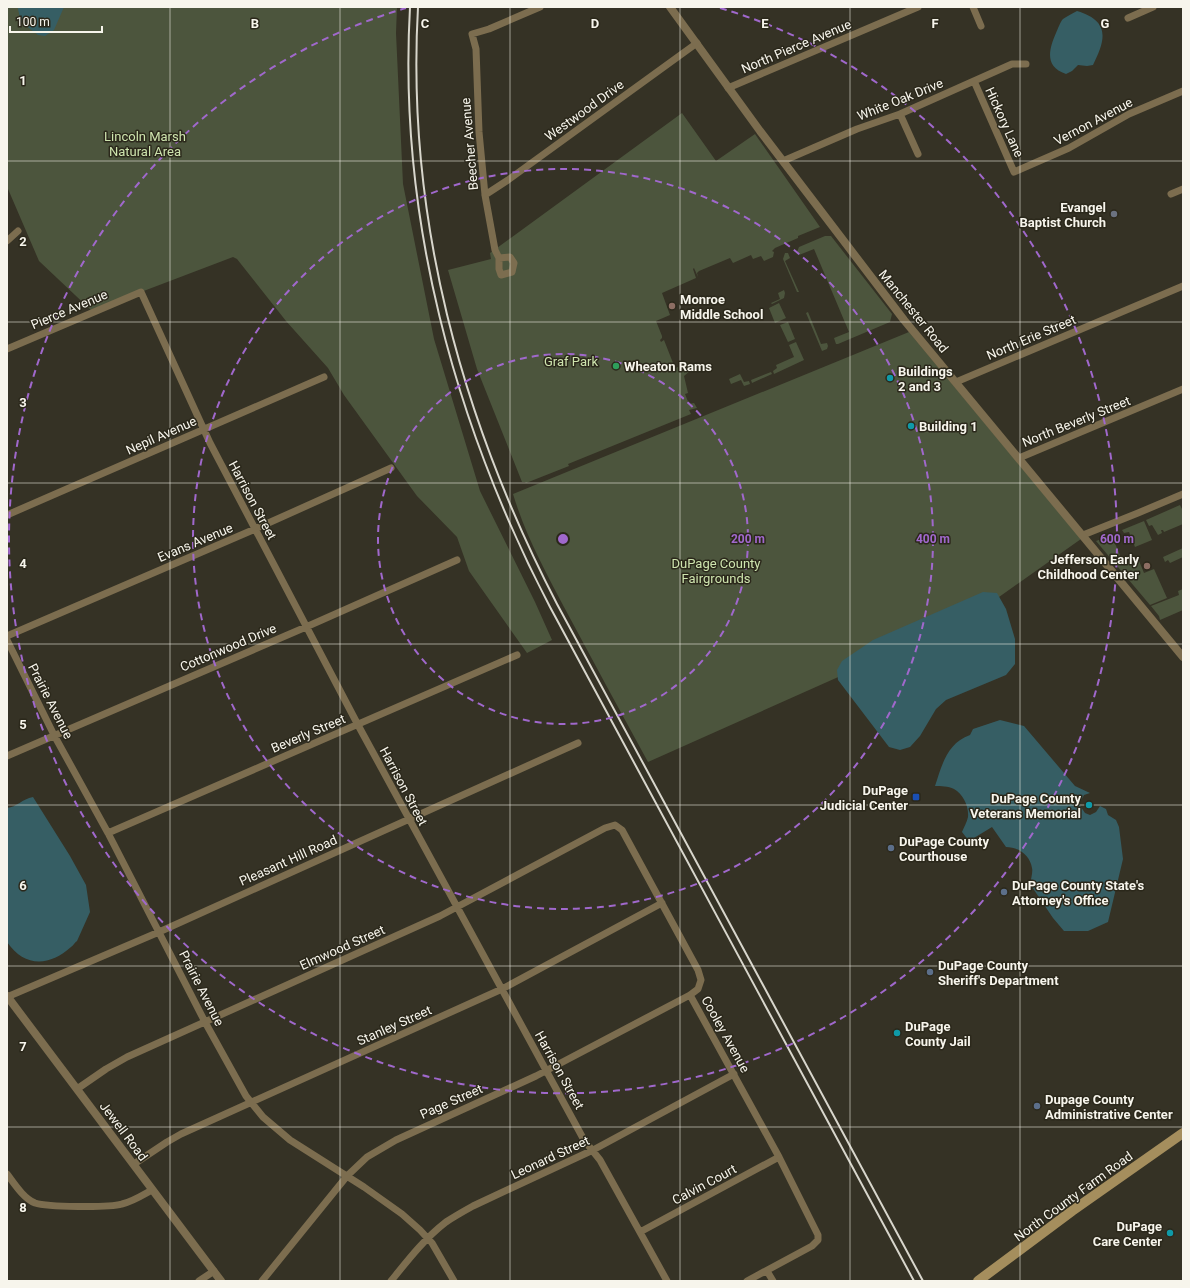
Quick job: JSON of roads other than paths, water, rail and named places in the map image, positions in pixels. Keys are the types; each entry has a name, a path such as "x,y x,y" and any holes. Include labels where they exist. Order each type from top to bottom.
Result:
{"main road":[{"name":"North County Farm Road","path":"978,1281 1072,1211 1183,1133"}],"street":[{"name":"Beecher Avenue","path":"499,258 495,250 485,195 479,132 476,49 472,34 489,29 540,7"},
{"name":"Manchester Road","path":"670,7 728,88 904,320 1183,656"},
{"name":"North Pierce Avenue","path":"728,88 918,7"},
{"path":"972,7 981,26"},
{"path":"1128,18 1153,7"},
{"name":"Westwood Drive","path":"485,195 697,44"},
{"name":"White Oak Drive","path":"783,161 857,129 900,114 1012,64 1026,64"},
{"name":"Hickory Lane","path":"974,81 1014,172"},
{"name":"Vernon Avenue","path":"1014,172 1069,148 1129,114 1183,91"},
{"path":"900,114 918,154"},
{"path":"1171,194 1183,189"},
{"path":"7,241 18,232"},
{"name":"North Erie Street","path":"956,382 1183,286"},
{"name":"Pierce Avenue","path":"7,349 141,292"},
{"name":"Harrison Street","path":"141,292 203,429 358,725 584,1140 600,1160 667,1281"},
{"name":"Nepil Avenue","path":"7,515 324,377"},
{"name":"North Beverly Street","path":"1019,458 1183,389"},
{"name":"Evans Avenue","path":"7,636 392,468"},
{"path":"1083,535 1183,494"},
{"name":"Cottonwood Drive","path":"7,756 457,560"},
{"name":"Prairie Avenue","path":"7,640 54,735 108,833 205,1022 242,1090 251,1103 264,1117 290,1140 390,1205 428,1237 439,1252 454,1281"},
{"name":"Beverly Street","path":"108,833 517,655"},
{"name":"Pleasant Hill Road","path":"7,997 159,932 578,743"},
{"name":"Elmwood Street","path":"77,1089 106,1069 127,1057 440,916 605,828 615,826"},
{"name":"Cooley Avenue","path":"615,826 622,830 625,834 698,970 701,980 698,989 690,995 734,1074 817,1232 818,1240 812,1246 767,1271"},
{"name":"Stanley Street","path":"134,1164 181,1134 502,989 662,903"},
{"name":"Page Street","path":"262,1281 347,1176 367,1158 388,1144 546,1070 690,995"},
{"name":"Jewell Road","path":"7,997 221,1281"},
{"name":"Leonard Street","path":"391,1281 428,1237 445,1223 473,1206 593,1150 734,1074"},
{"name":"Calvin Court","path":"640,1232 779,1158"},
{"path":"7,1174 25,1195 34,1202 48,1205 114,1206 128,1202 152,1190"},
{"path":"199,1281 214,1271"},
{"path":"748,1281 767,1271 773,1281"}],"water":[{"path":"18,7 64,7 54,30 45,36 38,35 21,22"},
{"path":"1077,11 1088,15 1100,26 1102,32 1101,47 1093,65 1078,65 1066,74 1054,67 1051,62 1050,51 1062,20"},
{"path":"983,592 997,593 1006,609 1015,639 1015,664 1006,675 946,700 936,709 920,736 910,747 900,750 889,747 838,680 837,670 842,661 873,640"},
{"path":"1000,720 1024,726 1075,786 1090,793 1084,795 1079,804 1085,813 1090,815 1096,812 1100,806 1106,809 1108,815 1116,820 1119,827 1123,859 1108,922 1088,931 1064,931 1053,918 1030,884 1032,870 1029,859 1019,850 1006,847 992,827 969,841 962,832 968,817 968,809 963,797 952,788 935,786 946,756 956,743 970,735 973,729"},
{"path":"33,797 70,856 86,885 90,912 77,941 63,954 46,961 29,960 21,956 7,942 7,808"}],"railway":[{"path":"410,7 409,85 413,163 424,240 440,316 460,391 486,465 516,537 550,607 914,1281"},
{"path":"418,7 417,85 421,162 431,239 447,314 468,389 493,462 523,534 557,604 923,1281"}],"place":[{"name":"Evangel Baptist Church","path":"1114,214"},
{"name":"Monroe Middle School","path":"672,306"},
{"name":"Wheaton Rams","path":"616,366"},
{"name":"Buildings 2 and 3","path":"890,378"},
{"name":"Building 1","path":"911,426"},
{"name":"Jefferson Early Childhood Center","path":"1147,566"},
{"name":"DuPage Judicial Center","path":"916,797"},
{"name":"DuPage County Veterans Memorial","path":"1089,805"},
{"name":"DuPage County Courthouse","path":"891,848"},
{"name":"DuPage County State's Attorney's Office","path":"1004,892"},
{"name":"DuPage County Sheriff's Department","path":"930,972"},
{"name":"DuPage County Jail","path":"897,1033"},
{"name":"Dupage County Administrative Center","path":"1037,1106"},
{"name":"DuPage Care Center","path":"1170,1233"}],"park label":[{"name":"Lincoln Marsh Natural Area","path":"145,144"},
{"name":"Graf Park","path":"571,361"},
{"name":"DuPage County Fairgrounds","path":"716,570"}]}
